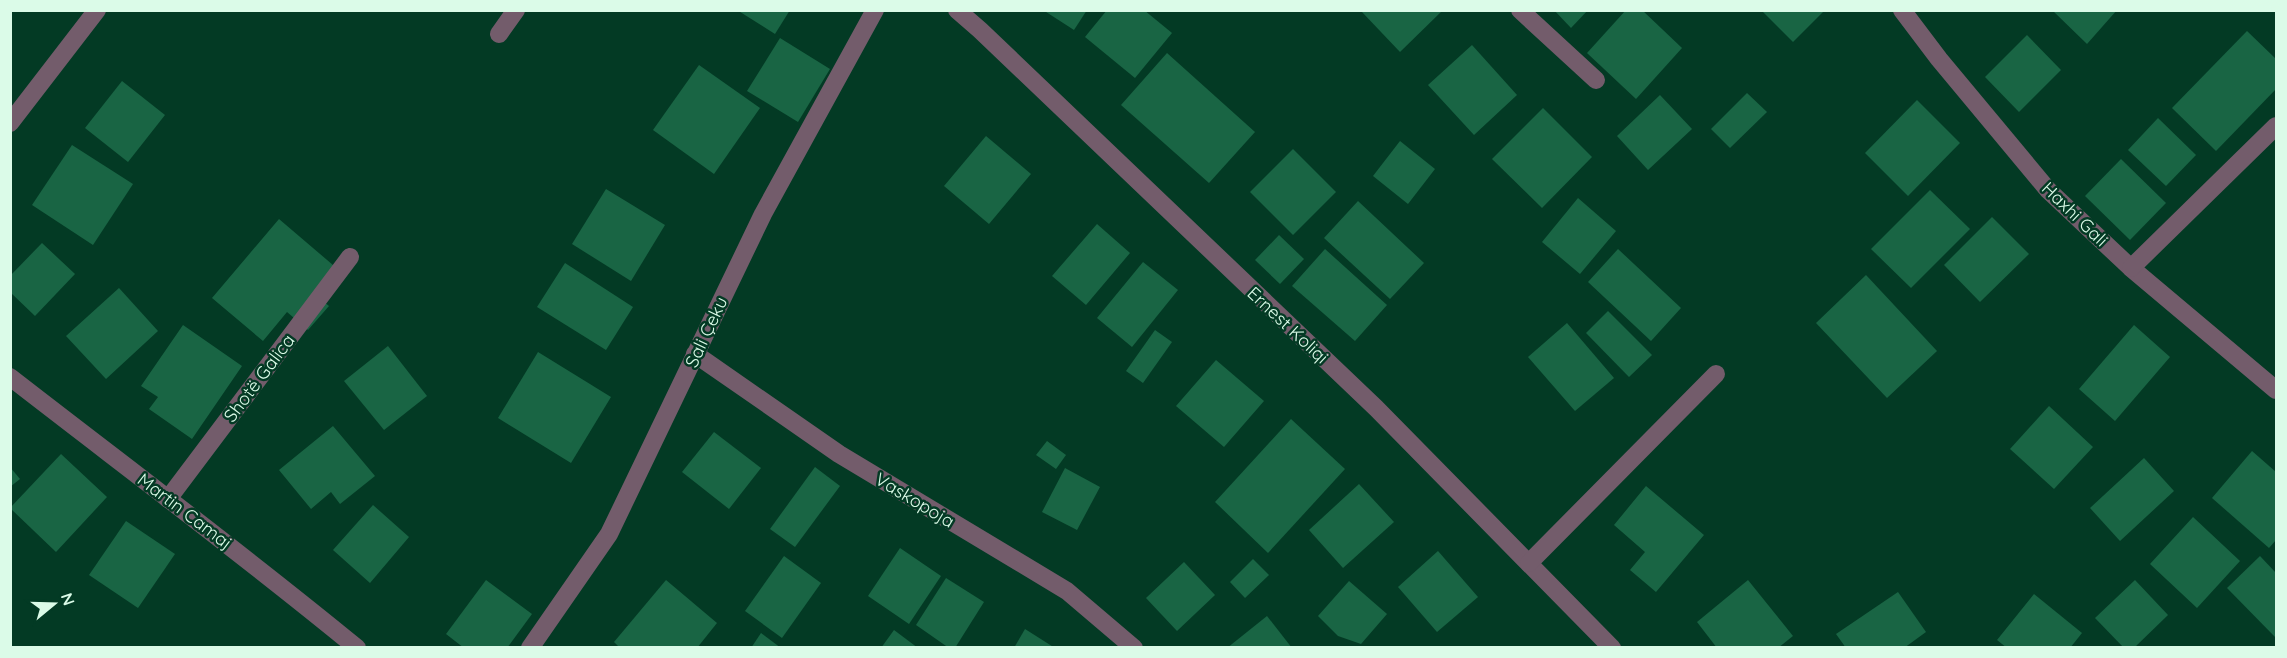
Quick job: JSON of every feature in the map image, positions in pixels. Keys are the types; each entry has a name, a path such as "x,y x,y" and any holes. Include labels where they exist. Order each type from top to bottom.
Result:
{"street":[{"path":"10,123 97,10"},
{"path":"499,34 516,10"},
{"name":"Sali Çeku","path":"535,646 609,534 763,214 875,10"},
{"name":"Ernest Koliqi","path":"957,10 1376,408 1612,648"},
{"path":"1520,10 1596,80"},
{"name":"Haxhi Gali","path":"1902,10 1939,59 2048,190 2131,268 2277,390"},
{"path":"2131,268 2277,126"},
{"name":"Shotë Galica","path":"168,500 350,257"},
{"name":"Vaskopoja","path":"695,354 839,454 1067,591 1134,648"},
{"path":"1529,563 1716,374"},
{"name":"Martin Camaj","path":"10,377 168,500 255,564 357,648"}],"building":[{"path":"737,10 790,10 775,34"},
{"path":"1043,10 1087,10 1074,30"},
{"path":"1107,10 1144,10 1172,33 1135,78 1085,37"},
{"path":"1364,10 1443,10 1400,52 1362,12"},
{"path":"1554,10 1588,10 1571,28"},
{"path":"1626,10 1642,10 1682,48 1636,99 1587,53"},
{"path":"1761,10 1825,10 1793,42"},
{"path":"2052,10 2117,10 2087,44"},
{"path":"2247,31 2276,59 2276,89 2216,151 2172,108"},
{"path":"2027,35 2061,70 2019,112 1985,77"},
{"path":"780,38 830,69 798,122 747,91"},
{"path":"1472,45 1517,95 1474,135 1428,85"},
{"path":"1167,53 1255,132 1209,183 1121,105"},
{"path":"699,65 760,108 714,174 653,130"},
{"path":"122,81 165,115 128,162 85,128"},
{"path":"1747,93 1767,112 1730,148 1711,129"},
{"path":"1660,95 1692,129 1648,170 1617,136"},
{"path":"1917,100 1960,143 1908,196 1865,153"},
{"path":"1543,108 1592,157 1542,208 1492,159"},
{"path":"2158,118 2196,155 2166,186 2128,150"},
{"path":"986,136 1031,174 989,224 944,186"},
{"path":"1400,141 1435,169 1408,204 1373,176"},
{"path":"72,145 133,184 93,245 32,205"},
{"path":"1293,149 1336,192 1293,235 1250,192"},
{"path":"2121,159 2166,203 2130,240 2085,196"},
{"path":"606,189 665,225 631,281 572,244"},
{"path":"1930,190 1970,229 1911,288 1871,249"},
{"path":"1578,198 1616,231 1580,274 1542,242"},
{"path":"1358,201 1424,263 1390,299 1324,238"},
{"path":"1992,217 2029,254 1980,302 1944,265"},
{"path":"279,219 340,271 318,297 329,306 308,330 287,312 263,341 212,298"},
{"path":"1097,224 1130,253 1086,305 1052,276"},
{"path":"1279,235 1304,259 1280,284 1255,260"},
{"path":"42,243 75,274 35,316 10,292 10,276"},
{"path":"1325,249 1387,305 1355,341 1292,286"},
{"path":"1618,249 1681,308 1651,341 1588,282"},
{"path":"1143,262 1178,290 1132,347 1097,318"},
{"path":"565,263 633,307 606,350 537,307"},
{"path":"1866,275 1937,351 1887,398 1816,323"},
{"path":"119,288 158,331 106,379 66,336"},
{"path":"1608,311 1652,355 1629,377 1586,333"},
{"path":"1567,323 1614,378 1575,411 1528,357"},
{"path":"183,325 242,366 192,439 149,409 158,397 141,386"},
{"path":"2134,325 2170,357 2115,421 2079,389"},
{"path":"1155,330 1172,342 1143,383 1126,371"},
{"path":"388,346 427,396 384,430 344,381"},
{"path":"538,352 611,397 571,463 498,418"},
{"path":"1216,360 1264,401 1224,447 1176,406"},
{"path":"2049,406 2093,447 2054,489 2010,449"},
{"path":"1291,419 1345,469 1268,553 1215,502"},
{"path":"333,426 375,476 340,504 331,492 311,509 279,470"},
{"path":"714,432 761,468 729,509 682,472"},
{"path":"1047,441 1066,455 1056,469 1036,455"},
{"path":"2252,451 2276,472 2276,540 2269,548 2212,498"},
{"path":"61,454 107,497 56,552 10,508"},
{"path":"2144,458 2174,491 2120,541 2090,508"},
{"path":"10,467 20,479 10,487"},
{"path":"815,467 840,486 795,547 770,529"},
{"path":"1065,468 1100,487 1077,530 1042,512"},
{"path":"1359,484 1394,522 1343,568 1309,530"},
{"path":"1646,486 1704,535 1656,592 1630,570 1645,552 1614,525"},
{"path":"373,505 409,537 370,583 333,550"},
{"path":"2193,517 2240,561 2197,608 2150,564"},
{"path":"126,521 175,554 138,608 89,575"},
{"path":"900,548 941,576 909,624 868,596"},
{"path":"1438,551 1478,597 1437,632 1398,587"},
{"path":"784,556 821,583 782,638 745,611"},
{"path":"2260,556 2276,573 2276,638 2227,588"},
{"path":"1253,559 1269,575 1245,598 1230,582"},
{"path":"1184,562 1215,595 1177,631 1146,598"},
{"path":"946,578 984,602 955,648 949,648 916,625"},
{"path":"486,580 532,614 507,648 464,648 446,634"},
{"path":"666,580 717,623 697,648 620,648 614,642"},
{"path":"1748,580 1793,636 1778,648 1717,648 1697,622"},
{"path":"2135,580 2168,615 2134,648 2124,648 2095,618"},
{"path":"1349,581 1387,614 1361,644 1338,636 1318,616"},
{"path":"1898,592 1926,632 1904,648 1846,648 1836,634"},
{"path":"2034,594 2082,633 2070,648 2007,648 1997,640"},
{"path":"1267,616 1292,648 1227,648"},
{"path":"1025,629 1055,648 1014,648"},
{"path":"894,630 918,648 881,648"},
{"path":"761,633 781,648 751,648"}]}
